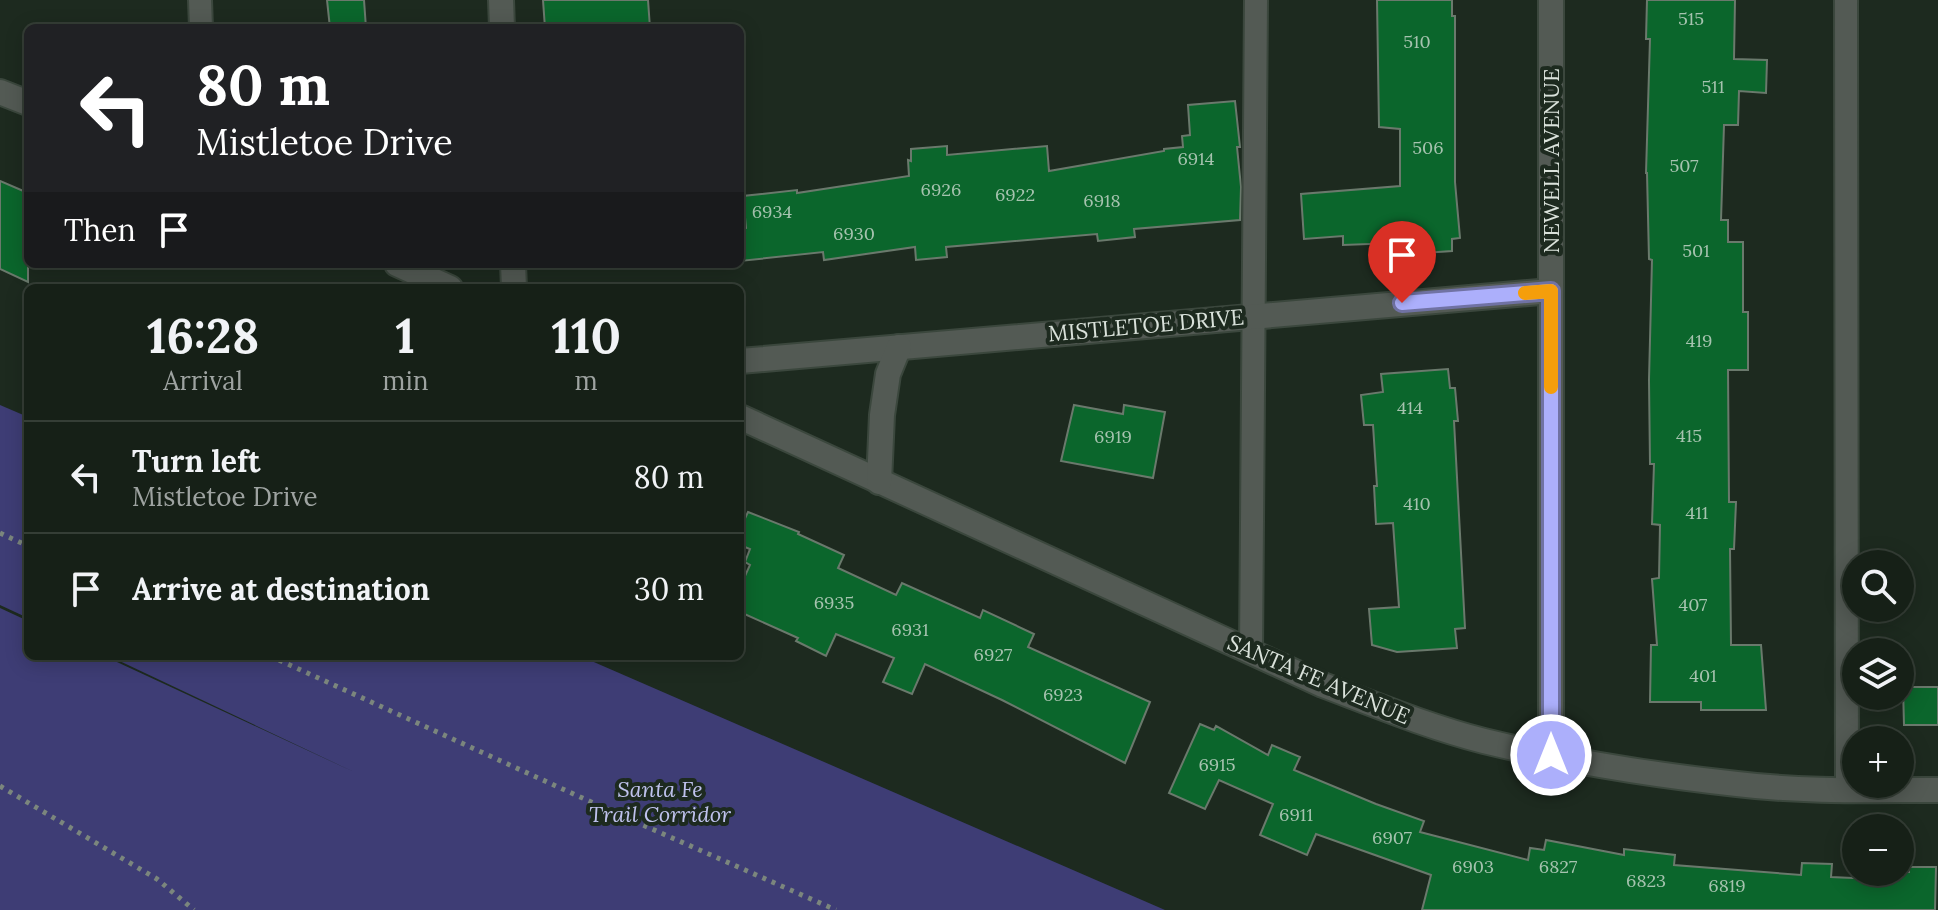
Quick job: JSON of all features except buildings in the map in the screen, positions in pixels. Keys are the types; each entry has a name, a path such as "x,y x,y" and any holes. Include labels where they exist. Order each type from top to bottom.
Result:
{"street":[{"path":"501,0 502,24"},
{"name":"NEWELL AVENUE","path":"1551,0 1551,755"},
{"path":"0,92 24,101"},
{"path":"406,268 441,284"},
{"name":"MISTLETOE DRIVE","path":"744,361 1551,291"},
{"path":"879,482 882,415 888,374 899,347"},
{"name":"SANTA FE AVENUE","path":"744,419 1323,685 1404,716 1483,740 1551,755 1738,785 1842,790"},
{"name":"SANTA FE AVENUE","path":"1914,790 1938,790"}],"lane":[{"path":"200,0 201,24"},
{"path":"1251,652 1256,0"},
{"path":"1846,0 1847,726"}],"path":[{"path":"0,533 24,544"},
{"path":"279,660 836,910"},
{"path":"0,786 157,879 194,910"}],"green space":[{"path":"0,405 24,415 24,616 0,605"},
{"name":"Santa Fe Trail Corridor","path":"0,608 24,619 24,660 113,660 354,772 117,660 589,660 1165,910 0,910"}],"slow traffic":[{"path":"1525,293 1551,291 1551,387"}],"route":[{"path":"1402,303 1551,291 1551,755"}]}
